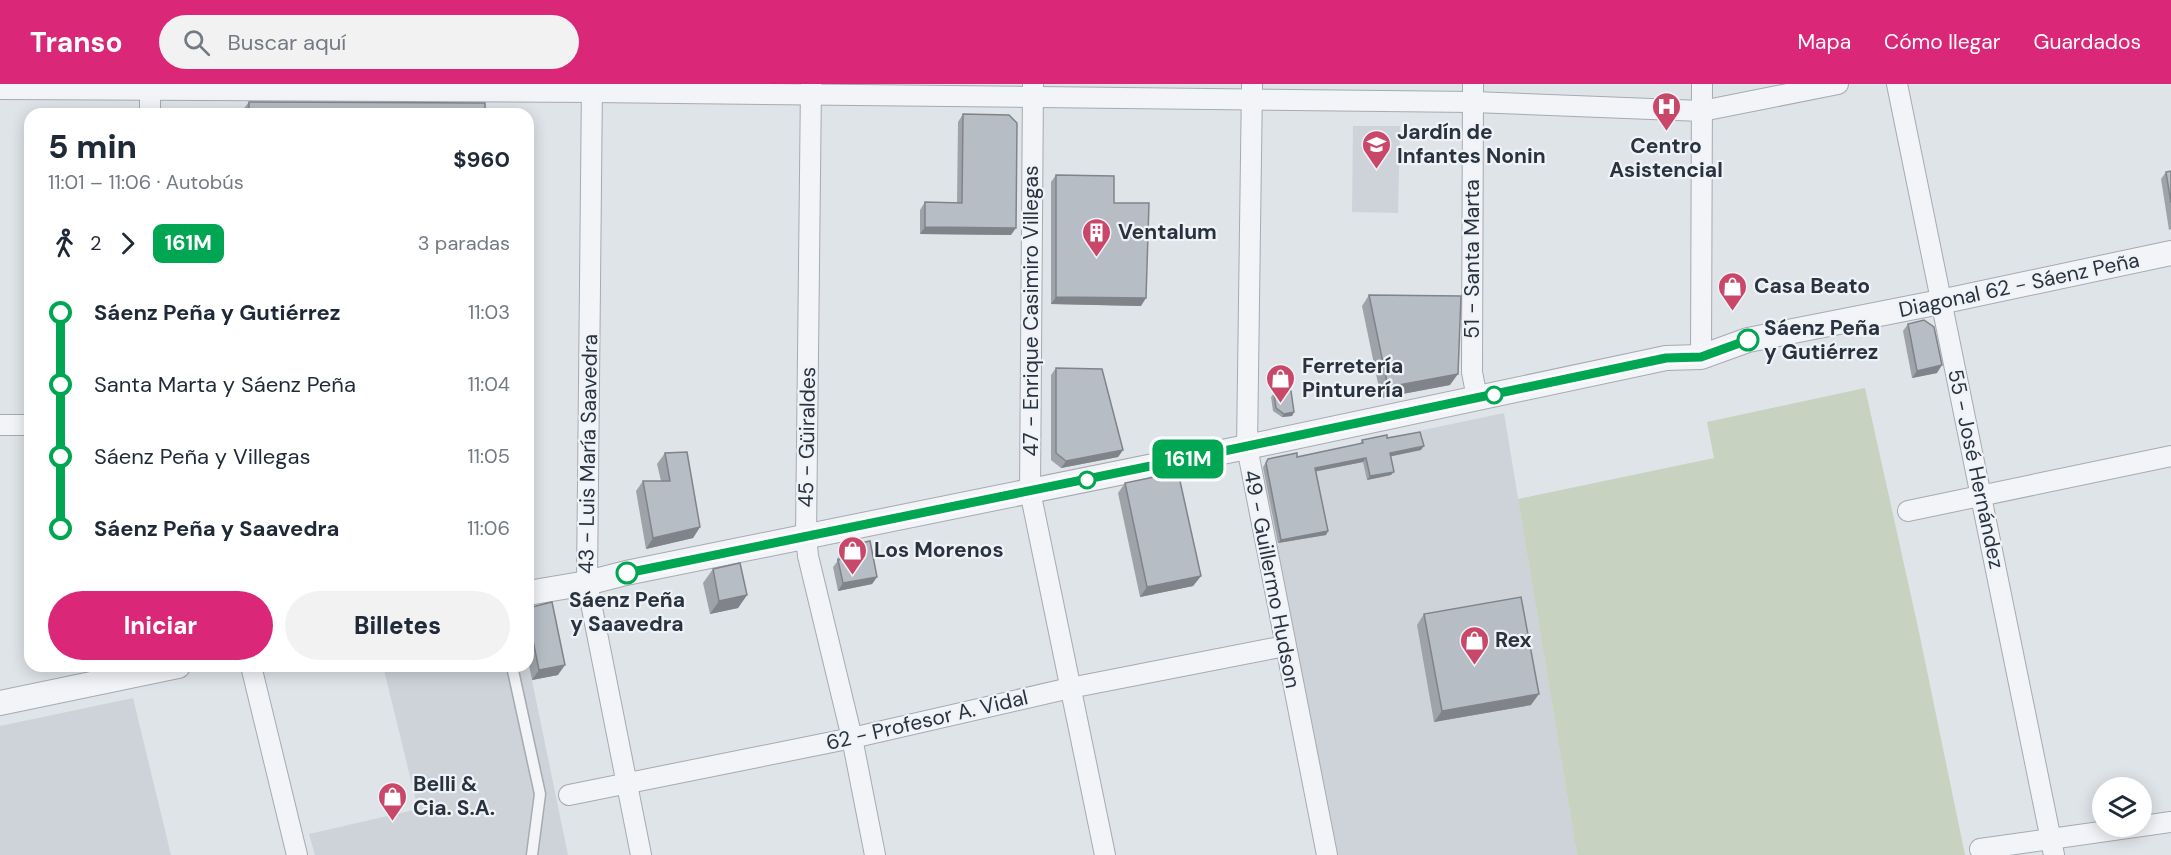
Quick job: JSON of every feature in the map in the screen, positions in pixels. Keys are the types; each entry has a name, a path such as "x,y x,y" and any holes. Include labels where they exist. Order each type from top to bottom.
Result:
{"street":[{"path":"1701,357 1702,84"},
{"path":"0,89 381,87 1473,93 1702,111 1838,84"},
{"name":"55 - José Hernández","path":"1897,84 2053,847"},
{"path":"150,87 150,108"},
{"name":"43 - Luis María Saavedra","path":"592,88 587,583 641,855"},
{"name":"45 - Güiraldes","path":"811,90 806,536 808,556 852,738 875,855"},
{"name":"47 - Enrique Casimiro Villegas","path":"1032,91 1030,491 1105,855"},
{"name":"49 - Guillermo Hudson","path":"1252,91 1247,447 1327,855"},
{"name":"51 - Santa Marta","path":"1473,93 1472,372 1477,398"},
{"name":"Diagonal 62 - Sáenz Peña","path":"534,591 587,583 626,573 1247,447 1666,358 1701,357 1748,340 2171,253"},
{"path":"0,425 24,425"},
{"path":"1908,511 2171,456"},
{"name":"62 - Profesor A. Vidal","path":"569,795 852,738 1070,688 1285,646"},
{"path":"0,703 142,672"},
{"path":"252,672 297,855"},
{"path":"1980,849 2053,847 2171,822"}],"lane":[{"path":"513,672 540,794 532,855"}],"shaded area":[{"name":"Jardín de Infantes Nonin","path":"1353,126 1400,126 1398,213 1352,212"},
{"path":"1504,413 1577,855 1337,855 1277,561 1261,470 1266,463"},
{"path":"384,672 530,672 568,855 315,855 309,834 418,809"},
{"path":"133,698 171,855 0,855 0,726"}],"green space":[{"path":"1865,388 1965,855 1577,855 1518,499 1714,458 1707,422"}],"building":[{"path":"249,102 485,103 485,108 249,108"},
{"path":"963,114 1009,115 1017,123 1016,228 925,227 925,202 962,203"},
{"path":"2171,171 2171,203 2166,172"},
{"name":"Ventalum","path":"1056,175 1114,176 1114,203 1149,203 1146,298 1056,297"},
{"path":"1369,295 1461,296 1458,374 1388,387"},
{"path":"1924,320 1934,327 1942,365 1917,371 1908,324"},
{"path":"1056,368 1102,369 1123,450 1066,461 1056,453"},
{"name":"Ferretería Pinturería","path":"1291,391 1294,412 1284,414 1276,408 1274,393"},
{"path":"1420,432 1424,446 1390,453 1394,472 1370,476 1366,458 1315,468 1328,531 1281,540 1266,463 1268,459 1297,453 1297,457 1363,443 1362,440"},
{"path":"687,452 700,527 653,538 643,481 670,481 665,453"},
{"path":"1178,472 1201,576 1147,587 1125,483"},
{"name":"Los Morenos","path":"870,541 877,577 843,583 838,560 843,559 842,552 848,551 847,546"},
{"path":"740,563 747,595 719,601 713,569"},
{"name":"Rex","path":"1521,597 1539,694 1442,711 1424,614"},
{"path":"552,602 565,665 539,670 534,645 534,606"}],"bus line":[{"name":"161M","path":"627,573 994,499 1666,358 1701,357 1748,340"}],"place":[{"name":"Centro Asistencial","path":"1666,132"},
{"name":"Jardín de Infantes Nonin","path":"1376,170"},
{"name":"Ventalum","path":"1097,258"},
{"name":"Casa Beato","path":"1733,312"},
{"name":"Sáenz Peña y Gutiérrez","path":"1748,340"},
{"name":"Ferretería Pinturería","path":"1281,404"},
{"name":"Sáenz Peña y Saavedra","path":"627,573"},
{"name":"Los Morenos","path":"853,576"},
{"name":"Rex","path":"1474,666"},
{"name":"Belli & Cia. S.A.","path":"392,822"}]}
